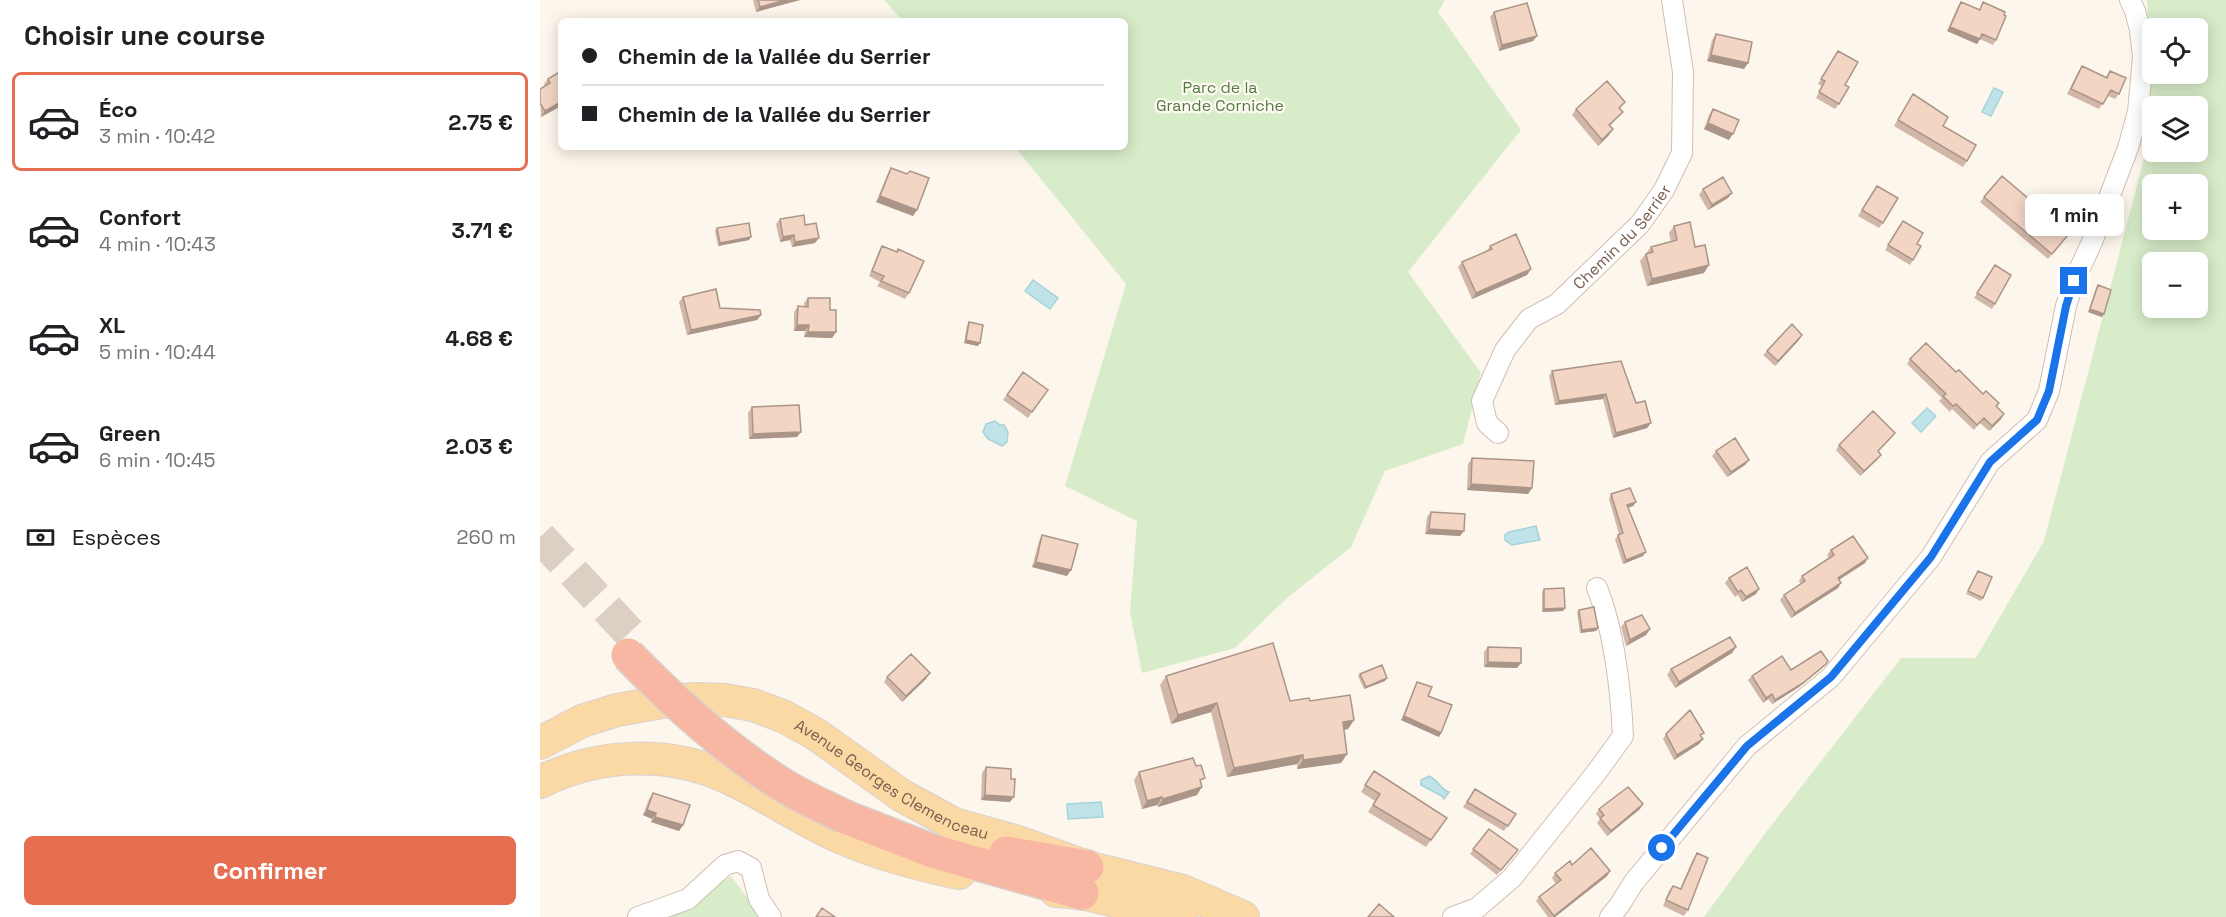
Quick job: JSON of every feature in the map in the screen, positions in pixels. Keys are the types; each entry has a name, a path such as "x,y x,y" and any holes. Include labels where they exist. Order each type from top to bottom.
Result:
{"highway":[{"path":"633,649 665,692 747,761 801,795 848,809 932,852 1084,880"}],"main road":[{"name":"Avenue Georges Clemenceau","path":"540,743 582,721 617,710 696,699 725,700 753,705 785,717 817,735 901,795 954,824 1018,842 1084,880 1181,917"},
{"path":"540,718 617,710"},
{"name":"Avenue Georges Clemenceau","path":"546,777 582,765 625,759 648,758 681,763 728,778 843,838 904,859 1022,887 1084,880 1183,891 1243,917"}],"street":[{"name":"Chemin du Serrier","path":"1498,433 1487,423 1482,400 1505,350 1529,319 1557,304 1640,224 1664,190 1682,153 1683,72 1672,0"},
{"path":"1610,917 1634,882 1747,746 1831,677 1931,557 1990,462 2037,420 2049,391 2066,306 2074,281 2092,243 2124,159 2138,112 2143,57 2140,30 2130,0"},
{"path":"1453,917 1477,908 1512,878 1623,736 1616,669 1605,607 1597,588"},
{"path":"639,917 688,898 725,865 738,861 751,868 759,898 771,917"}],"green space":[{"name":"Parc de la Grande Corniche","path":"884,0 1445,0 1438,12 1521,130 1408,272 1481,373 1463,444 1385,471 1351,547 1287,598 1235,648 1142,673 1130,612 1137,521 1065,486 1126,284 1017,150 1128,150 1128,18 900,18"},
{"path":"2147,0 2226,0 2226,917 1704,917 1767,831 1901,658 1976,658 2044,541 2143,162 2208,162 2208,96 2151,96 2151,84 2208,84 2208,18 2148,18"},
{"path":"731,876 762,917 664,917"}],"water":[{"path":"1994,88 2003,92 1991,116 1982,112"},
{"path":"1033,280 1058,298 1050,309 1025,291"},
{"path":"1927,408 1936,416 1921,432 1912,423"},
{"path":"995,421 1004,425 1008,432 1007,442 1002,446 988,439 983,432 986,424"},
{"path":"1536,526 1540,540 1512,545 1505,540 1505,535 1509,532"},
{"path":"1429,776 1449,792 1444,799 1421,785 1421,780"},
{"path":"1101,802 1103,817 1068,819 1067,804"}],"building":[{"path":"758,0 785,0 760,7"},
{"path":"1961,2 1980,10 1983,2 2005,12 2006,16 1996,40 1982,34 1980,39 1950,27"},
{"path":"1527,3 1537,36 1502,45 1494,12"},
{"path":"1716,34 1752,42 1748,63 1711,55"},
{"path":"1838,51 1858,62 1845,85 1849,87 1839,104 1819,92 1825,81 1821,79"},
{"path":"2082,66 2107,78 2110,71 2126,78 2119,94 2111,90 2103,104 2071,89"},
{"path":"558,73 558,104 545,111 540,103 540,89 550,83 548,79"},
{"path":"1607,81 1625,102 1619,108 1623,112 1609,125 1613,129 1602,140 1576,109"},
{"path":"1913,94 1948,117 1943,126 1976,145 1967,161 1898,120"},
{"path":"1713,109 1739,120 1733,134 1708,123"},
{"path":"891,168 907,174 910,171 929,178 917,210 880,196"},
{"path":"2002,176 2068,235 2052,254 1984,197"},
{"path":"1723,177 1732,193 1712,205 1703,189"},
{"path":"1877,186 1898,198 1883,223 1862,210"},
{"path":"804,215 805,225 816,223 819,238 795,242 794,235 783,237 780,219"},
{"path":"1903,221 1923,233 1917,244 1921,246 1913,260 1888,245"},
{"path":"1690,222 1695,247 1705,245 1709,265 1652,279 1646,254 1653,252 1651,247 1677,240 1674,226"},
{"path":"749,223 751,237 720,243 717,228"},
{"path":"1516,234 1531,269 1476,293 1462,262 1492,249 1490,246"},
{"path":"882,246 897,252 898,249 924,261 909,293 881,281 884,276 872,271"},
{"path":"1995,265 2011,275 1995,304 1977,293"},
{"path":"2098,285 2111,290 2104,314 2090,309"},
{"path":"716,289 720,308 760,310 761,315 691,330 683,297"},
{"path":"808,298 830,298 830,310 836,310 836,332 808,332 809,325 797,325 798,306 808,307"},
{"path":"969,322 983,325 980,343 966,340"},
{"path":"1792,324 1802,335 1778,361 1767,351"},
{"path":"1926,343 1956,372 1959,370 1983,394 1986,391 1999,403 1996,406 2004,414 1992,426 1984,418 1977,425 1956,404 1953,406 1943,396 1946,394 1910,359"},
{"path":"1621,361 1636,403 1645,401 1651,423 1616,433 1606,394 1559,401 1552,371"},
{"path":"1023,372 1048,390 1032,412 1007,395"},
{"path":"799,405 801,432 753,434 752,407"},
{"path":"1873,411 1895,433 1878,451 1881,455 1864,471 1839,445"},
{"path":"1735,438 1749,460 1731,472 1716,451"},
{"path":"1472,458 1534,461 1532,488 1471,484"},
{"path":"1630,488 1636,502 1627,505 1646,552 1626,560 1618,535 1623,533 1611,494"},
{"path":"1431,512 1465,514 1464,531 1429,529"},
{"path":"1042,535 1078,544 1071,570 1036,562"},
{"path":"1853,536 1868,558 1838,578 1841,583 1795,613 1784,595 1805,581 1802,576 1834,555 1831,550"},
{"path":"1747,567 1759,589 1746,597 1741,590 1738,592 1729,578"},
{"path":"1978,571 1992,577 1983,598 1968,591"},
{"path":"1564,588 1565,608 1544,609 1544,589"},
{"path":"1594,607 1598,628 1582,630 1579,610"},
{"path":"1642,615 1650,629 1630,640 1625,622"},
{"path":"1730,637 1736,647 1679,682 1671,669"},
{"path":"1273,643 1290,701 1309,698 1310,701 1350,695 1354,720 1343,722 1347,754 1303,760 1303,755 1234,768 1217,703 1178,715 1166,676"},
{"path":"1488,647 1521,648 1521,663 1488,662"},
{"path":"1821,651 1828,661 1826,664 1803,683 1775,700 1772,694 1766,698 1752,676 1782,656 1791,670"},
{"path":"911,654 930,673 906,696 887,677"},
{"path":"1382,665 1387,678 1366,687 1360,674"},
{"path":"1417,682 1432,687 1428,696 1452,705 1441,733 1404,716"},
{"path":"1690,710 1704,733 1700,735 1703,739 1677,755 1666,734"},
{"path":"1193,758 1196,766 1201,765 1205,778 1200,780 1202,787 1163,799 1162,797 1147,801 1139,772"},
{"path":"986,767 1011,769 1011,779 1015,779 1014,797 985,795"},
{"path":"1374,771 1447,818 1431,840 1373,805 1380,794 1365,785"},
{"path":"1628,787 1643,804 1611,831 1600,818 1604,815 1599,809"},
{"path":"1475,789 1516,814 1508,826 1467,802"},
{"path":"653,793 690,805 683,825 655,817 656,813 647,810"},
{"path":"1489,829 1518,850 1501,870 1473,849"},
{"path":"1591,848 1610,871 1554,916 1539,897 1561,880 1555,873 1570,861 1572,865"},
{"path":"1697,853 1708,858 1688,910 1666,900 1673,886 1681,889"},
{"path":"1379,904 1394,917 1368,917"},
{"path":"822,908 835,917 816,917"}],"tunnel":[{"path":"540,537 639,643"}],"route":[{"path":"1662,848 1747,746 1831,677 1931,557 1990,462 2037,420 2049,391 2066,306 2074,281"}]}
